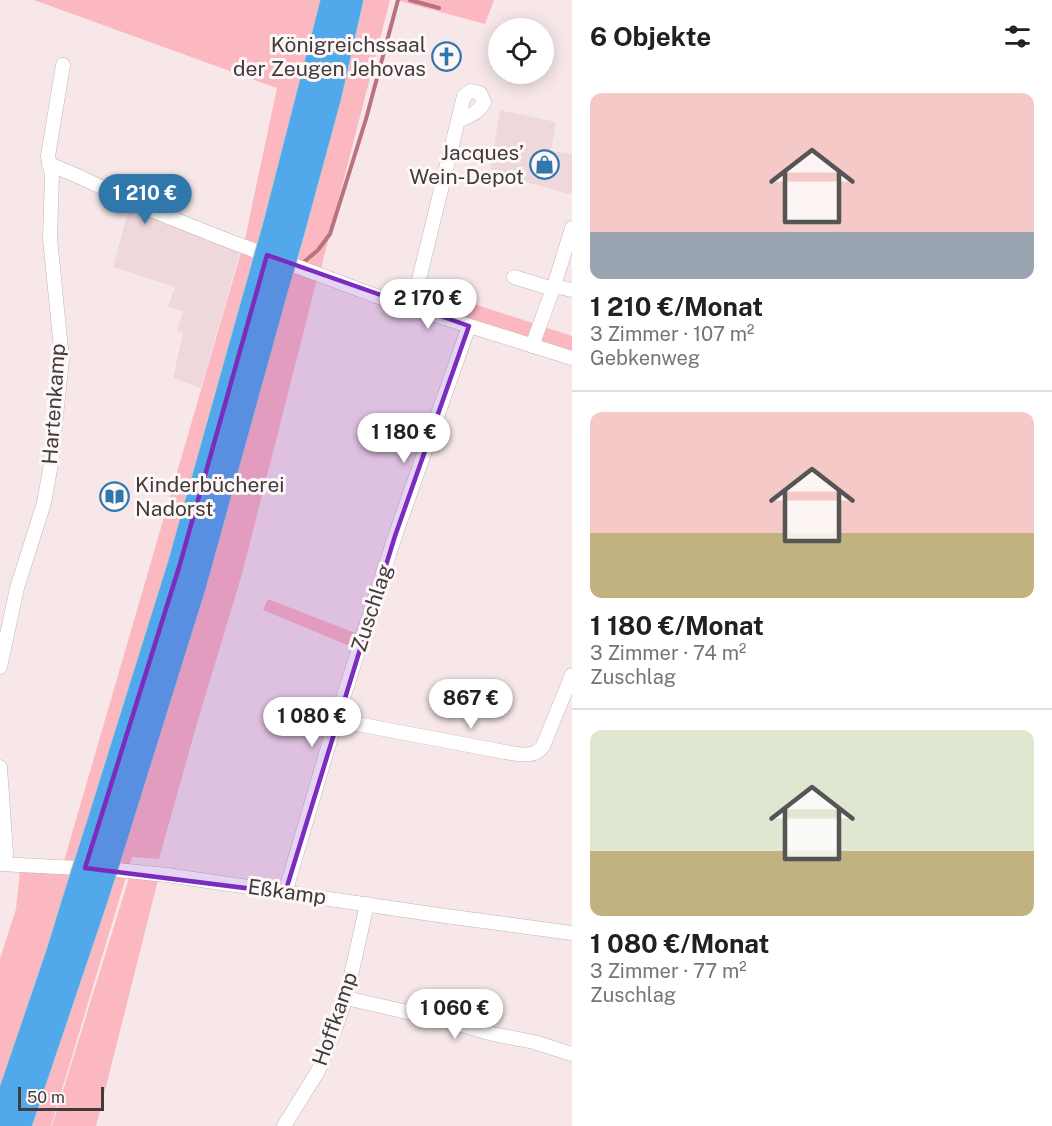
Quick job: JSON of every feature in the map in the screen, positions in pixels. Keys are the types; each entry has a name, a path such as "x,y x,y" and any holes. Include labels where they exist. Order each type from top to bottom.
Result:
{"highway":[{"path":"283,229 333,0"},
{"path":"19,1126 106,834 194,585 266,289 283,229 328,97 351,0"},
{"path":"0,1124 54,968 84,903"}],"street":[{"name":"Hartenkamp","path":"0,667 17,588 44,503 51,464 62,359 50,238 52,176 48,156 63,65"},
{"path":"412,308 458,121"},
{"path":"49,164 146,208 224,239 412,308 572,358"},
{"path":"532,346 572,229"},
{"path":"514,277 553,288 572,290"},
{"name":"Zuschlag","path":"285,893 336,720 400,522 469,326"},
{"path":"336,720 505,752 532,754 541,750 572,675"},
{"path":"0,767 6,853 2,864"},
{"name":"Eßkamp","path":"2,864 145,872 572,933"},
{"name":"Hoffkamp","path":"284,1126 318,1071 346,998 367,904"},
{"path":"346,998 534,1042 572,1054"}],"highlighted area":[{"path":"267,255 469,326 395,536 285,893 85,868 180,564"}],"shaded area":[{"path":"34,0 390,0 321,268 245,239 277,88"},
{"path":"396,0 494,0 485,24"},
{"path":"500,110 556,122 551,151 572,154 572,192 569,194 490,172"},
{"path":"131,201 241,249 201,388 173,378 183,333 177,330 183,311 168,307 175,287 113,267"},
{"path":"242,249 317,279 242,574 159,859 132,857 51,1126 0,1126 0,959 16,909 20,871 64,861"},
{"path":"425,288 572,336 572,353 420,305"},
{"path":"268,599 363,636 359,650 263,610"},
{"path":"129,878 158,880 96,1126 52,1126"}],"waterway":[{"path":"304,262 318,250 330,234 366,119 398,0"},
{"path":"410,0 439,8"}],"place":[{"name":"Königreichssaal der Zeugen Jehovas","path":"447,57"},
{"name":"Jacques’ Wein-Depot","path":"545,165"},
{"name":"Kinderbücherei Nadorst","path":"114,497"}]}
